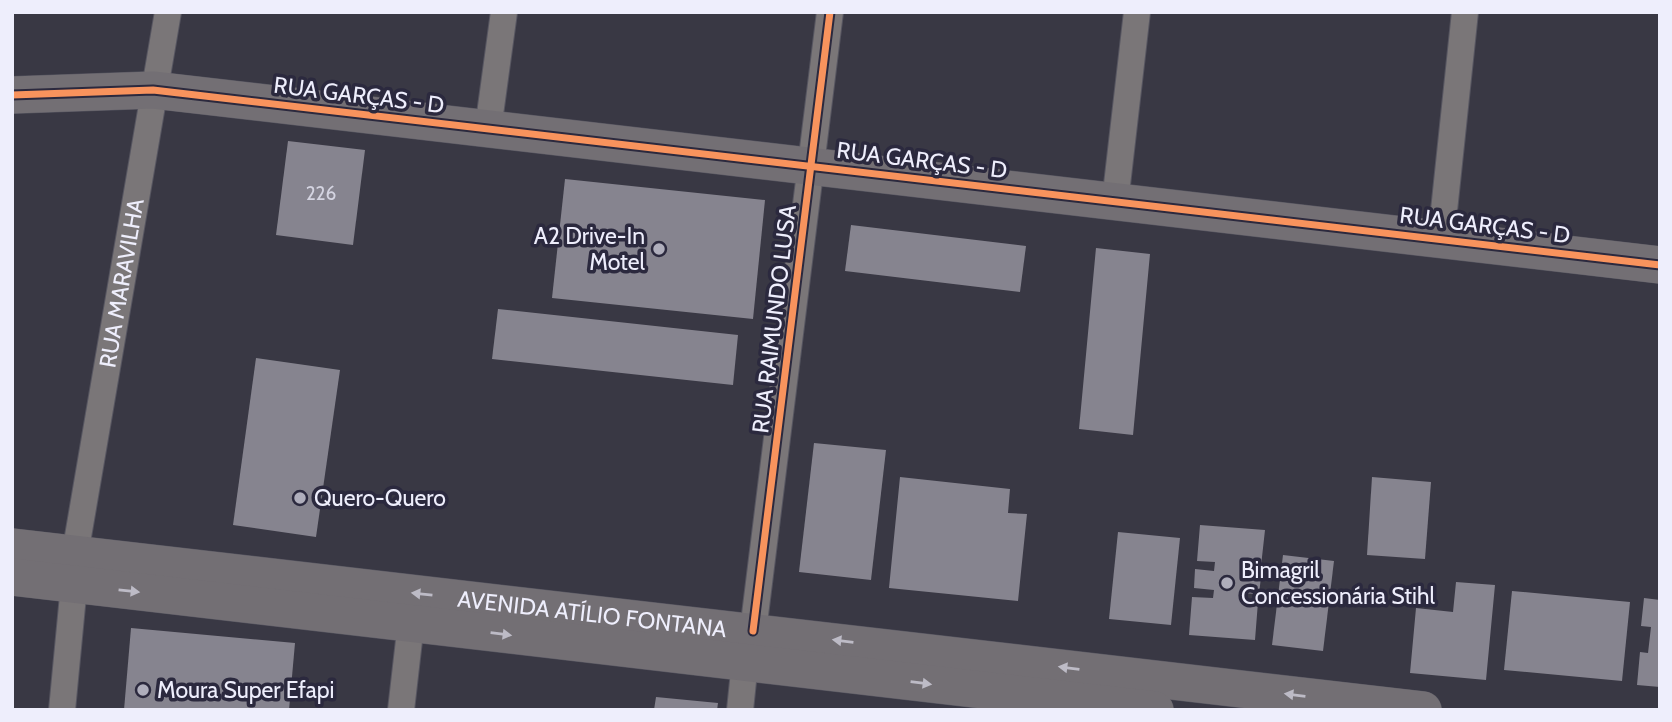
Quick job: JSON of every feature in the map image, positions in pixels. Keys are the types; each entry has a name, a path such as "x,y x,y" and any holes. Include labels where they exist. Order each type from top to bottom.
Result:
{"main road":[{"name":"RUA GARÇAS - D","path":"12,95 153,90 1660,265"},
{"name":"AVENIDA ATÍLIO FONTANA","path":"12,547 75,570 411,623 749,646 1069,705 1155,710"},
{"name":"AVENIDA ATÍLIO FONTANA","path":"12,577 75,570 749,646 1423,710"}],"street":[{"name":"RUA MARAVILHA","path":"62,710 75,570 168,12"},
{"path":"488,129 504,12"},
{"name":"RUA RAIMUNDO LUSA","path":"740,710 813,167 830,12"},
{"path":"1115,202 1137,12"},
{"path":"1441,239 1465,12"},
{"path":"401,710 411,623"}],"building":[{"path":"288,141 365,150 353,245 276,235"},
{"name":"A2 Drive-In Motel","path":"565,179 765,200 753,319 552,298"},
{"path":"851,225 1026,246 1020,292 845,271"},
{"path":"1096,248 1150,254 1133,435 1079,429"},
{"path":"498,309 738,335 733,385 492,359"},
{"path":"256,358 340,370 316,537 233,525"},
{"path":"814,443 886,450 871,580 799,572"},
{"path":"900,477 1010,489 1008,513 1027,514 1018,601 889,588"},
{"path":"1372,477 1431,482 1425,559 1367,555"},
{"name":"Bimagril Concessionária Stihl","path":"1200,525 1265,530 1261,566 1242,565 1241,576 1261,577 1259,594 1239,593 1239,600 1258,602 1255,640 1189,635 1192,597 1213,598 1214,590 1194,588 1195,569 1214,571 1215,562 1197,561"},
{"path":"1118,532 1180,538 1171,625 1109,619"},
{"path":"1283,555 1334,561 1323,651 1272,645"},
{"path":"1456,582 1495,585 1486,680 1410,673 1416,608 1453,612"},
{"path":"1512,591 1630,602 1622,681 1504,670"},
{"path":"1644,598 1660,600 1660,687 1637,685 1640,652 1648,653 1651,627 1641,626"},
{"path":"131,628 295,643 289,710 124,710"},
{"path":"656,697 718,703 717,710 654,710"}],"cycle path":[{"path":"753,631 830,12"},
{"path":"12,95 153,90 1660,265"}],"place":[{"name":"A2 Drive-In Motel","path":"659,249"},
{"name":"Quero-Quero","path":"300,498"},
{"name":"Bimagril Concessionária Stihl","path":"1227,583"},
{"name":"Moura Super Efapi","path":"143,690"}]}
